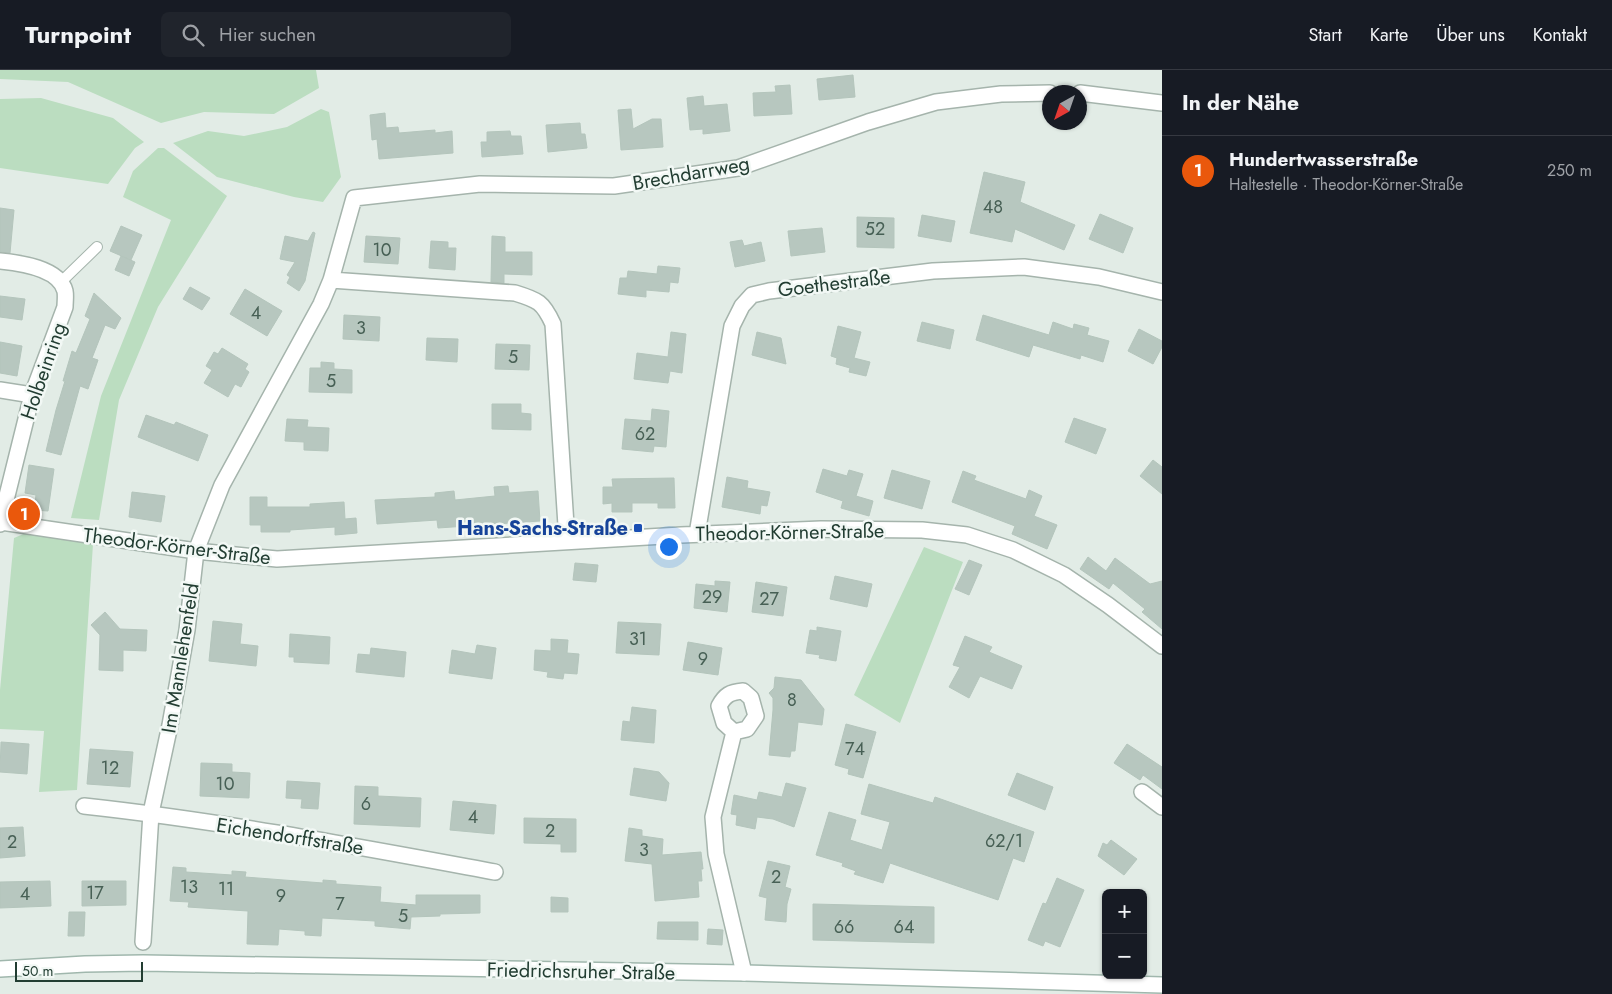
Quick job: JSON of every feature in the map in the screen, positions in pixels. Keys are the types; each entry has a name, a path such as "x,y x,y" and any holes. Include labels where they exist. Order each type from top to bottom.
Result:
{"street":[{"name":"Brechdarrweg","path":"354,198 480,184 614,186 738,168 868,122 936,102 1001,94 1042,93"},
{"path":"1087,94 1162,103"},
{"name":"Im Mannlehenfeld","path":"143,942 151,813 170,725 184,646 196,551 222,485 321,304 331,280 354,198"},
{"path":"0,261 21,263 46,271 61,282"},
{"name":"Goethestraße","path":"697,534 732,326 742,306 752,295 769,291 933,271 1024,267 1100,277 1162,292"},
{"path":"331,280 515,293 532,298 545,308 553,324 567,540"},
{"name":"Holbeinring","path":"0,523 32,395 65,307 65,292 61,282"},
{"path":"0,390 32,395"},
{"name":"Theodor-Körner-Straße","path":"0,523 196,551 276,558 697,534 830,529 922,530 967,535 1013,550 1064,575 1108,605 1162,646"},
{"path":"734,732 713,816 716,854 744,974"},
{"path":"1142,792 1162,807"},
{"name":"Eichendorffstraße","path":"84,806 151,813 495,872"},
{"name":"Friedrichsruher Straße","path":"0,969 143,963 744,974 1162,985"}],"lane":[{"path":"61,282 97,247"}],"green space":[{"path":"0,70 316,70 319,88 274,114 204,112 161,123 68,82 0,79"},
{"path":"41,98 113,118 144,142 135,148 108,184 0,168 0,99"},
{"path":"321,109 329,112 341,177 323,202 294,197 217,177 173,143 208,131 244,136 287,127"},
{"path":"158,148 164,148 227,196 158,307 119,400 99,520 71,518 101,396 171,220 123,197 133,171"},
{"path":"26,533 93,544 77,790 39,792 44,731 0,729 0,690 14,538"},
{"path":"924,547 963,562 900,723 854,695"}],"building":[{"path":"853,75 855,97 819,100 817,79"},
{"path":"790,85 792,114 754,116 753,93 776,92 775,86"},
{"path":"703,96 704,106 727,104 730,131 703,134 703,129 690,130 687,98"},
{"path":"631,109 633,129 652,119 661,119 663,147 621,150 618,110"},
{"path":"385,113 386,128 398,127 399,133 435,130 435,133 452,131 453,153 379,159 377,139 372,140 370,115"},
{"path":"580,123 581,134 585,134 587,148 548,152 546,125"},
{"path":"510,131 511,136 521,136 523,154 482,157 481,142 487,142 487,132"},
{"path":"984,172 1025,182 1020,202 1075,225 1064,250 1015,229 1012,242 970,233"},
{"path":"0,208 14,210 10,253 0,252"},
{"path":"1100,214 1133,228 1123,253 1089,239"},
{"path":"922,215 955,221 951,242 918,236"},
{"path":"857,217 894,218 894,248 857,247"},
{"path":"121,226 142,235 131,260 110,251"},
{"path":"822,228 825,252 791,256 788,231"},
{"path":"313,232 315,233 305,281 299,291 287,283 290,277 287,275 295,262 280,259 285,236 308,241"},
{"path":"366,236 400,238 398,264 364,262"},
{"path":"492,236 505,237 505,252 532,252 532,275 504,274 504,283 491,282"},
{"path":"742,240 744,246 761,242 765,261 735,267 730,242"},
{"path":"431,241 448,242 448,248 456,248 455,270 429,268"},
{"path":"121,256 135,262 129,276 115,270"},
{"path":"658,266 680,268 678,283 670,282 669,292 646,290 646,297 618,294 620,278 627,278 628,271 657,274"},
{"path":"190,287 210,298 202,310 183,299"},
{"path":"245,289 282,311 267,336 230,314"},
{"path":"94,293 121,318 115,329 105,325 92,358 98,360 88,389 80,386 61,455 46,451 72,351 76,353 90,319 85,316"},
{"path":"0,296 25,299 22,320 0,317"},
{"path":"344,315 380,317 379,341 343,339"},
{"path":"983,315 1049,335 1053,322 1073,329 1074,324 1089,328 1087,335 1109,341 1103,362 1081,355 1080,359 1033,345 1029,357 976,340"},
{"path":"922,322 954,330 950,349 917,341"},
{"path":"838,326 861,332 854,358 870,362 866,376 849,372 850,368 836,364 837,358 831,356"},
{"path":"1139,329 1162,341 1162,347 1153,364 1128,351"},
{"path":"671,332 686,334 682,373 670,371 668,383 634,379 637,353 668,357"},
{"path":"757,332 781,338 786,364 752,355"},
{"path":"427,338 458,339 457,362 426,360"},
{"path":"0,342 22,346 17,376 0,373"},
{"path":"496,344 530,345 529,370 495,369"},
{"path":"222,348 248,364 245,369 249,372 241,387 235,384 228,397 204,383 212,370 206,366 214,352 218,354"},
{"path":"321,362 334,363 334,369 352,370 352,393 309,392 310,368 321,368"},
{"path":"492,404 521,404 521,413 531,414 531,430 492,429"},
{"path":"652,409 669,411 666,447 654,446 653,452 622,449 625,419 651,421"},
{"path":"146,415 174,425 176,422 208,435 198,461 138,437"},
{"path":"1074,418 1106,429 1096,454 1065,442"},
{"path":"287,419 308,420 307,427 329,428 328,451 304,450 304,442 285,441"},
{"path":"1153,460 1162,467 1162,494 1140,476"},
{"path":"29,465 54,469 48,511 34,510 36,495 25,493"},
{"path":"823,469 847,476 849,470 863,474 856,496 873,501 869,516 841,508 843,501 816,492"},
{"path":"892,470 930,481 922,509 884,498"},
{"path":"963,471 976,476 974,480 1026,499 1029,490 1042,496 1034,516 1057,525 1047,549 1012,534 1015,526 952,502"},
{"path":"727,477 748,481 747,488 770,492 767,506 761,505 760,514 722,507"},
{"path":"674,478 675,508 658,508 658,503 632,503 632,512 612,512 612,503 603,504 603,487 613,487 612,479"},
{"path":"508,486 509,493 538,491 540,521 438,528 437,520 377,524 375,500 435,497 435,493 454,491 455,500 495,496 494,487"},
{"path":"132,492 165,496 161,522 129,517"},
{"path":"250,497 267,497 267,507 310,507 310,504 344,502 345,519 356,518 357,533 335,535 335,527 290,530 290,532 261,532 261,525 250,525"},
{"path":"1088,557 1106,571 1115,558 1150,584 1162,581 1162,629 1142,612 1145,609 1113,583 1109,589 1080,569"},
{"path":"969,560 982,565 969,595 955,589"},
{"path":"575,563 598,565 596,582 573,580"},
{"path":"835,576 872,584 867,607 830,599"},
{"path":"715,581 730,582 727,612 694,608 696,584 715,586"},
{"path":"756,582 787,587 783,616 752,612"},
{"path":"105,612 120,629 147,630 146,651 123,650 123,671 99,670 100,635 91,625"},
{"path":"213,621 242,624 240,644 258,646 256,666 209,661"},
{"path":"618,622 661,624 659,655 616,653"},
{"path":"817,627 841,631 836,661 819,658 820,655 806,653 810,630 817,631"},
{"path":"290,634 330,637 329,664 294,662 294,657 289,657"},
{"path":"965,636 992,647 989,652 1022,666 1012,689 980,676 969,698 949,687 960,667 953,665"},
{"path":"551,639 568,640 567,653 579,654 577,674 564,673 563,679 547,677 548,672 534,670 535,650 551,651"},
{"path":"688,642 722,648 718,675 683,670"},
{"path":"477,645 496,648 492,679 449,673 452,650 475,654"},
{"path":"371,648 406,652 404,677 356,672 358,654 370,655"},
{"path":"775,677 801,680 824,709 822,725 798,722 795,751 791,751 790,757 769,755 773,698 769,693 774,688"},
{"path":"632,707 656,710 654,743 621,740 623,721 630,722"},
{"path":"846,724 876,732 863,778 848,774 849,769 835,765"},
{"path":"1,742 29,744 27,774 0,772"},
{"path":"1127,744 1162,767 1162,789 1143,775 1140,780 1114,763"},
{"path":"90,749 133,752 130,787 87,784"},
{"path":"201,763 232,764 232,772 250,773 249,798 200,796"},
{"path":"634,768 659,772 669,783 666,801 630,795"},
{"path":"1017,773 1053,787 1045,810 1008,795"},
{"path":"287,781 320,783 318,809 301,808 302,799 286,798"},
{"path":"786,783 806,788 794,827 773,819 757,817 755,829 736,825 737,815 731,814 734,795 757,800 759,792 782,797"},
{"path":"869,784 933,803 935,797 1034,832 1024,862 1013,858 998,900 890,863 883,883 854,874 856,871 842,866 843,863 816,855 829,812 856,820 850,840 882,850 890,822 861,814"},
{"path":"355,786 378,787 378,796 421,798 420,827 354,824"},
{"path":"453,801 496,805 494,834 450,830"},
{"path":"524,818 576,819 576,852 561,852 561,844 524,843"},
{"path":"23,827 25,856 0,858 0,828"},
{"path":"629,828 642,830 642,836 663,839 662,855 701,852 703,869 701,869 702,881 698,881 699,897 655,901 652,864 625,861"},
{"path":"1111,840 1137,859 1124,875 1098,856 1103,843 1107,845"},
{"path":"768,861 790,866 785,887 791,889 787,904 786,922 765,920 767,898 759,896"},
{"path":"173,867 186,868 186,872 232,875 232,871 246,872 245,877 323,883 323,880 336,881 336,884 381,887 380,902 416,905 416,895 480,895 480,913 411,917 410,929 375,926 375,921 322,918 321,936 305,935 305,931 279,929 278,945 247,944 248,911 188,907 189,902 170,901"},
{"path":"1057,878 1084,890 1060,947 1045,941 1043,946 1028,940 1043,903 1046,904"},
{"path":"50,881 51,906 0,908 0,882"},
{"path":"82,881 126,881 126,905 82,906"},
{"path":"551,897 568,898 568,912 551,912"},
{"path":"813,904 934,907 934,943 813,940"},
{"path":"69,912 85,912 84,936 68,936"},
{"path":"658,922 698,922 698,940 657,939"},
{"path":"708,929 723,930 722,945 707,944"}],"place":[{"name":"Hundertwasserstraße","path":"24,514"},
{"name":"Hans-Sachs-Straße","path":"638,528"}]}
